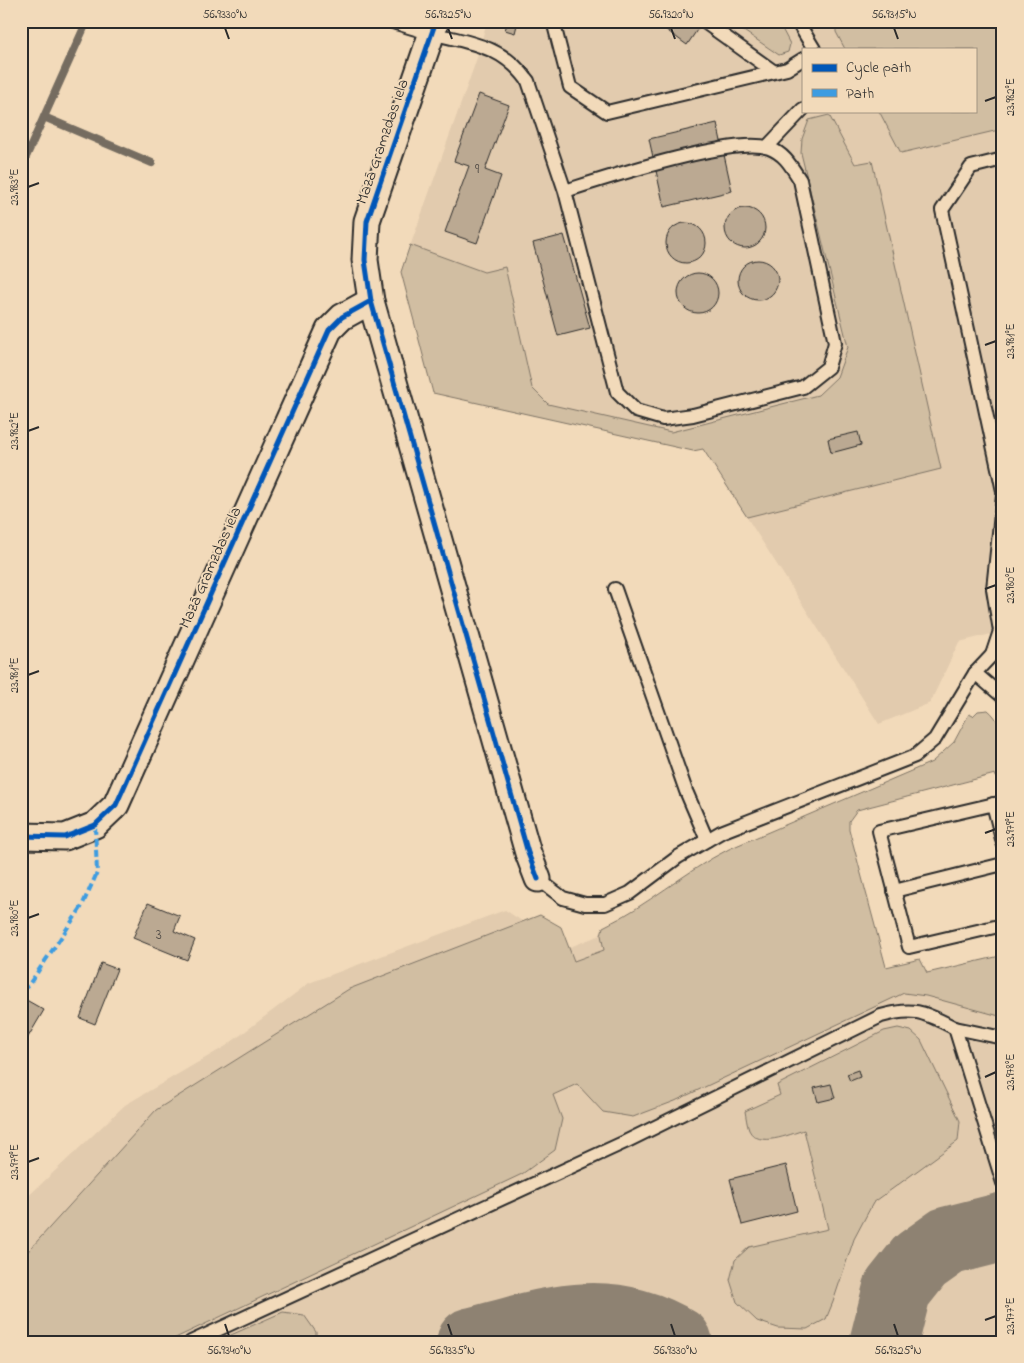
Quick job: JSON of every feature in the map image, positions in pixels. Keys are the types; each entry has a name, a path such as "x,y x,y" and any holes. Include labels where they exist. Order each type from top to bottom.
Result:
{"street":[{"name":"Mazā Gramzdas iela","path":"433,27 367,221 365,260 371,301 528,853 538,879"},
{"name":"Mazā Gramzdas iela","path":"21,836 65,837 95,825 116,805 329,330 342,317 371,301"}],"lane":[{"path":"390,21 433,27 481,44 518,67 528,81 565,190 617,392 636,411 664,419 692,415 803,386 828,367 835,343 800,180 786,157 767,147 734,146 624,173 565,190"},
{"path":"553,21 570,87 607,112 787,69 802,60"},
{"path":"703,21 773,71"},
{"path":"797,21 813,48"},
{"path":"767,147 802,110"},
{"path":"1003,159 971,167 942,210 1003,490"},
{"path":"538,879 563,898 585,904 605,904 630,893 678,857 721,832 915,756 936,739 975,673 998,654 1000,632 993,589 1003,495"},
{"path":"615,589 686,791 707,840"},
{"path":"975,673 1003,697"},
{"path":"1003,843 998,803 879,831 909,947 1003,925"},
{"path":"894,891 1003,864"},
{"path":"191,1342 625,1142 882,1016 904,1010 927,1014 955,1028 1003,1038"},
{"path":"955,1028 1003,1183"}],"shaded area":[{"path":"487,21 1003,21 1003,631 959,642 930,703 879,724 703,449 693,451 433,393 401,272 477,58"},
{"path":"729,21 770,21 772,27 779,23 790,44 788,52 779,55"},
{"path":"836,21 1003,21 1003,129 901,153 880,112 976,112 976,48 844,48 836,32"},
{"path":"829,115 855,164 872,161 941,469 747,517 703,449 693,451 433,393 401,272 410,245 484,272 505,267 532,388 548,404 671,432 818,395 837,377 848,347 801,153 802,139 809,120"},
{"path":"988,710 995,717 1002,734 1004,754 1003,784 999,785 995,774 857,810 849,821 849,829 886,967 920,959 927,973 1000,956 1003,965 1003,1017 926,996 904,993 675,1101 633,1117 603,1112 577,1084 553,1095 562,1119 555,1150 522,1174 167,1342 21,1342 21,1259 156,1110 349,989 540,915 561,927 574,961 604,950 601,935 603,927 635,909 712,858 932,762 954,742 969,714 973,716 978,711"},
{"path":"505,910 565,949 633,922 1003,1011 1003,1342 21,1342 21,1203 125,1105 226,1046 309,983"},
{"path":"898,1028 911,1031 921,1040 960,1121 958,1141 873,1203 854,1239 826,1319 807,1329 778,1328 757,1321 737,1302 730,1280 735,1260 749,1247 828,1229 804,1130 775,1139 759,1139 753,1136 749,1130 745,1111 780,1095 777,1085 884,1031"},
{"path":"283,1312 304,1315 316,1332 316,1342 215,1342"}],"building":[{"path":"508,21 518,21 515,33 505,30"},
{"path":"654,21 703,21 687,45"},
{"path":"479,94 509,105 485,170 501,176 477,243 445,232 469,166 454,161"},
{"path":"717,123 732,191 664,207 649,139"},
{"path":"745,208 759,214 765,228 759,242 745,248 731,242 725,228 731,214"},
{"path":"686,223 700,229 706,243 700,257 686,263 672,257 666,243 672,229"},
{"path":"564,235 590,328 558,336 533,243"},
{"path":"758,260 772,266 778,280 772,294 758,300 744,294 738,280 744,266"},
{"path":"698,273 712,279 718,293 712,307 698,313 684,307 678,293 684,279"},
{"path":"858,432 861,445 831,453 828,439"},
{"path":"148,903 180,916 174,931 195,940 187,960 133,938"},
{"path":"101,963 117,969 95,1024 80,1018"},
{"path":"21,997 44,1010 21,1049"},
{"path":"858,1070 860,1077 850,1081 847,1074"},
{"path":"831,1084 835,1098 818,1102 814,1088"},
{"path":"786,1165 797,1211 742,1225 730,1179"}],"waterway":[{"path":"21,168 87,21"},
{"path":"44,117 152,163"}],"taxiway":[{"path":"884,1342 897,1290 920,1261 948,1241 1003,1227"},
{"path":"471,1342 524,1328 575,1318 626,1321 651,1329 678,1342"}],"marked path":[{"path":"21,990 28,986 81,908 97,873 95,825"}],"cycle path":[{"path":"436,21 367,221 365,260 371,301 528,853 538,879"},
{"path":"21,836 65,837 95,825 116,805 329,330 342,317 371,301"}]}
